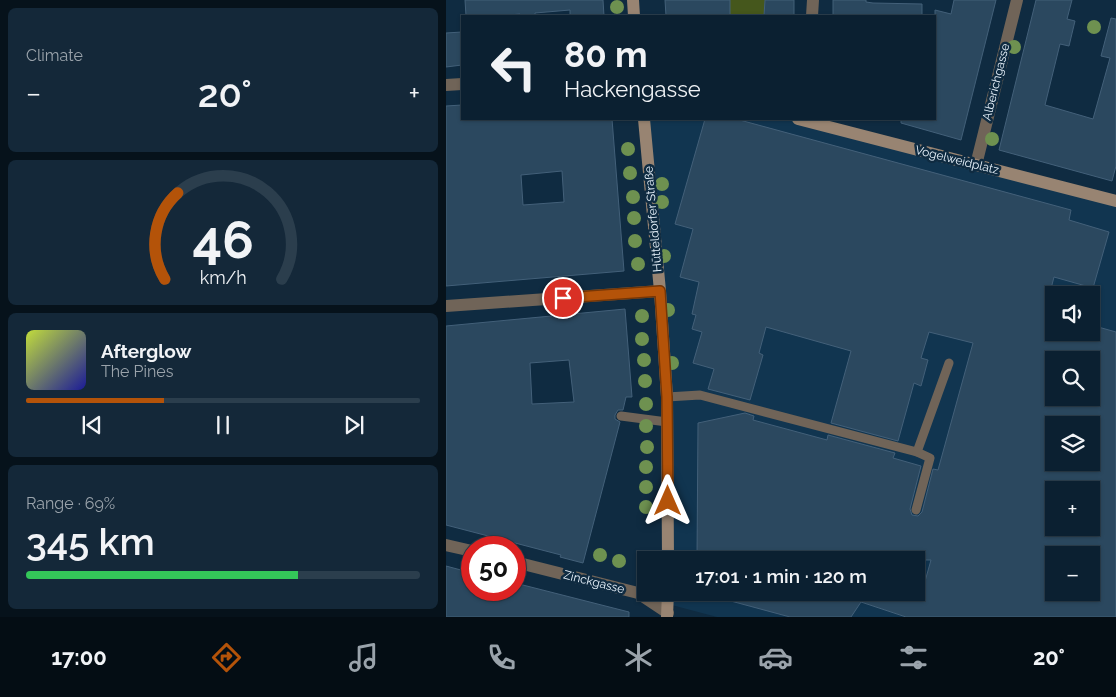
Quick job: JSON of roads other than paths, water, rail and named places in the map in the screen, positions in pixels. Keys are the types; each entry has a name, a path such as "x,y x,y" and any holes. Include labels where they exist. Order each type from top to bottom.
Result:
{"main road":[{"path":"633,0 634,15"},
{"name":"Hütteldorfer Straße","path":"644,120 660,291 667,397 668,551"},
{"name":"Vogelweidplatz","path":"803,120 1116,201"},
{"path":"668,601 669,616"}],"street":[{"path":"812,15 813,0"},
{"name":"Alberichgasse","path":"976,165 1017,0"},
{"path":"446,85 461,84"},
{"path":"446,306 660,291"},
{"path":"446,545 461,548"},
{"name":"Zinckgasse","path":"526,565 638,593 669,616"}],"lane":[{"path":"916,452 949,363"},
{"path":"667,397 700,396 916,452 930,458 916,510"},
{"path":"621,416 667,422"}]}
